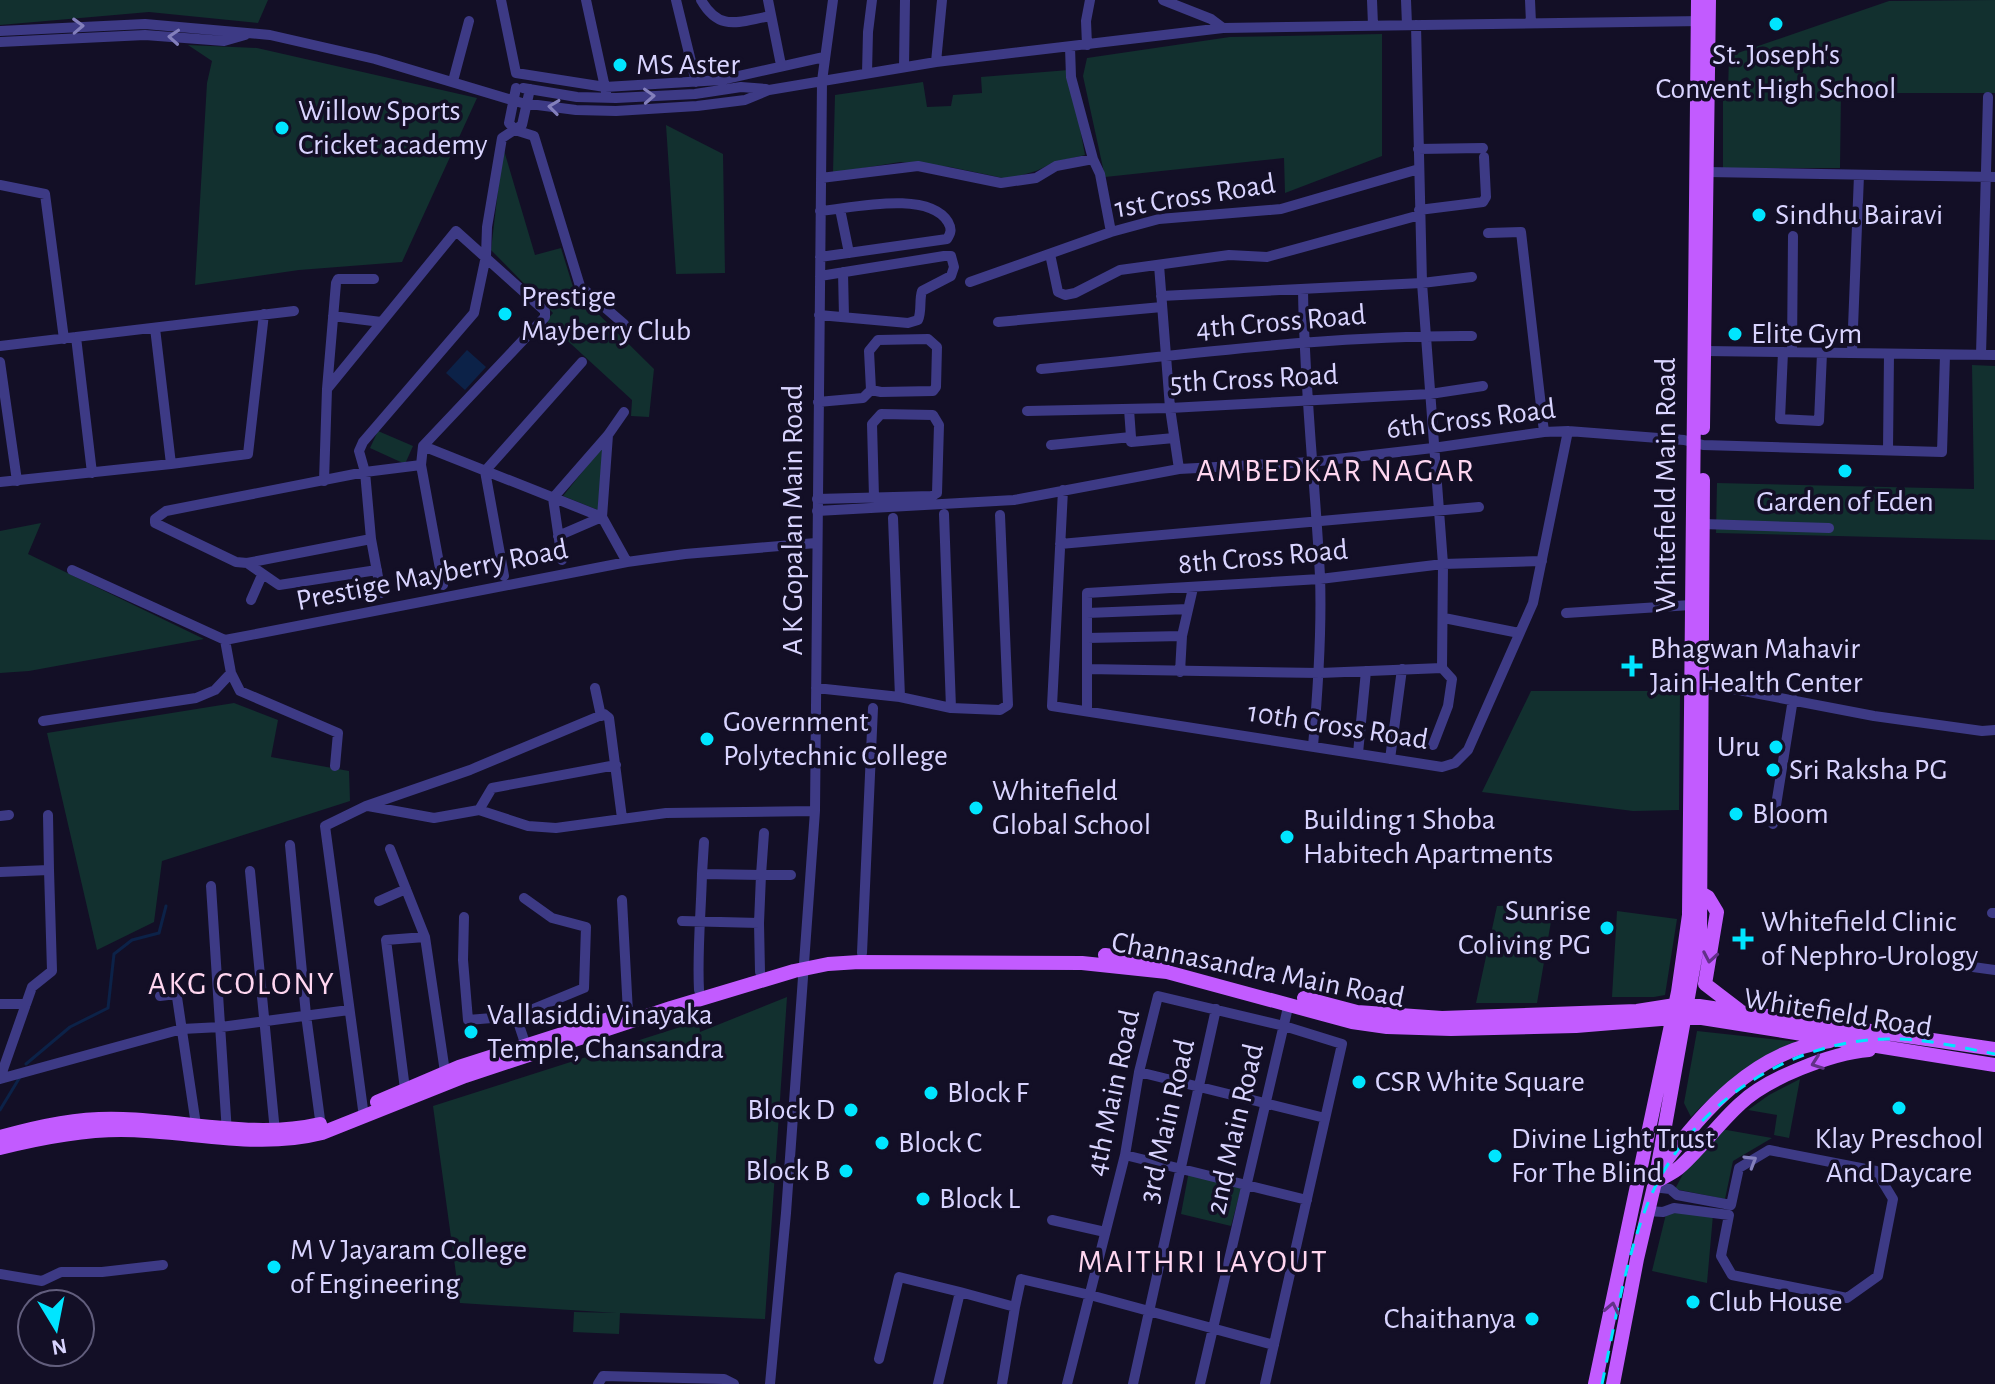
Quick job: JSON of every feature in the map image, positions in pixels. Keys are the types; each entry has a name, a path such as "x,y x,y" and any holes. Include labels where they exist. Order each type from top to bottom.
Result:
{"main road":[{"name":"Whitefield Main Road","path":"1680,1011 1700,930 1701,893 1703,524 1698,444 1705,351 1707,172 1703,21 1698,0"},
{"name":"Whitefield Main Road","path":"1680,1011 1689,915 1691,605 1698,444 1703,21 1709,0"},
{"path":"1697,759 1698,704 1702,690"},
{"path":"1701,893 1708,897 1717,912 1705,984 1739,1010"},
{"name":"Channasandra Main Road","path":"0,1148 69,1127 122,1119 196,1125 276,1142 322,1129 527,1050 699,990 760,972 862,953 1082,954 1135,958 1354,1017"},
{"name":"Channasandra Main Road","path":"363,1113 405,1089 445,1072 527,1050 802,965 859,962 1082,963 1185,972 1289,1003 1354,1017 1442,1018 1680,1011"},
{"name":"Whitefield Road","path":"1680,1011 1739,1010 1995,1049"},
{"path":"1613,1384 1655,1181 1680,1011"},
{"path":"1595,1384 1680,1011"},
{"name":"Whitefield Road","path":"1680,1011 1995,1065"},
{"path":"1655,1181 1696,1121 1739,1080 1805,1047 1842,1040"},
{"path":"1655,1181 1680,1167 1743,1100 1812,1063 1852,1051 1893,1048"},
{"name":"Channasandra Main Road","path":"0,1137 44,1125 228,1134 322,1129"}],"street":[{"path":"501,0 516,73 606,92 695,94 741,87 769,90"},
{"path":"586,0 606,92 606,110"},
{"path":"676,0 696,82"},
{"path":"701,0 711,16 721,22 771,16"},
{"path":"768,0 781,65"},
{"name":"A K Gopalan Main Road","path":"770,1384 786,1213 815,811 822,81 833,0"},
{"path":"867,73 872,0"},
{"path":"904,67 905,0"},
{"path":"936,62 942,0"},
{"path":"1087,45 1086,21 1090,0"},
{"path":"1372,0 1373,25"},
{"path":"1406,0 1412,25 1425,336 1443,564 1442,668 1452,679 1451,695 1433,745"},
{"path":"1530,0 1531,23"},
{"path":"1168,1 1211,19 1223,28"},
{"path":"453,81 469,21"},
{"path":"514,94 527,103 606,110 697,106 745,100 769,90 936,62 1223,28 1703,21"},
{"path":"0,31 145,24 270,35 375,59 494,92 514,94 530,89 577,97 721,80 824,57"},
{"path":"0,42 145,35 224,41 251,33"},
{"path":"1070,47 1071,77 1093,159 1100,174 1111,232"},
{"path":"381,593 371,539 365,472 359,451 363,442 474,313 486,256 487,227 502,138 522,125 530,89"},
{"path":"514,94 509,123 515,130 534,136 580,286 624,324"},
{"path":"1981,355 1990,177 1988,97"},
{"path":"1050,254 1058,292 1065,295 1120,270 1229,255 1267,257 1420,212 1483,202 1486,197 1483,152 1418,149"},
{"path":"821,178 918,166 1001,183 1036,178 1056,166 1093,159"},
{"name":"1st Cross Road","path":"975,280 1111,232 1159,219 1281,209 1419,169"},
{"path":"1707,172 1990,177"},
{"path":"1852,353 1859,175"},
{"path":"0,185 45,194 92,473"},
{"path":"820,211 921,204 940,212 950,225 947,239 820,257"},
{"path":"840,209 849,253"},
{"path":"327,389 456,231 545,311 545,317 423,446 421,465 443,585"},
{"path":"1488,233 1521,232 1544,432"},
{"path":"1793,236 1780,419 1819,421 1822,353"},
{"path":"819,315 908,323 918,320 922,291 951,276 954,267 951,256 944,256 820,276"},
{"path":"1159,265 1170,408 1179,469"},
{"path":"843,272 844,317"},
{"path":"998,322 1162,302 1472,277"},
{"path":"324,481 327,389 337,280 374,279"},
{"path":"1303,289 1320,579 1320,673 1313,746"},
{"path":"0,346 294,311"},
{"path":"0,482 248,454 264,314"},
{"path":"333,316 381,322"},
{"path":"155,328 171,464"},
{"name":"4th Cross Road","path":"1041,369 1304,342 1472,336"},
{"path":"818,402 863,398 871,390 869,351 878,340 928,339 937,347 936,387 933,391 871,390"},
{"path":"1705,351 1995,355"},
{"path":"1888,450 1889,354"},
{"name":"6th Cross Road","path":"817,511 1014,500 1179,469 1311,462 1544,432 1568,431 1698,444 1942,452 1945,355"},
{"path":"0,362 17,481"},
{"path":"485,471 582,362"},
{"name":"5th Cross Road","path":"1027,411 1170,408 1430,394 1483,386"},
{"path":"1129,409 1131,442 1174,438"},
{"path":"562,560 553,498 624,412"},
{"path":"817,499 932,496 937,493 939,425 933,415 881,414 876,417 872,424 874,497"},
{"name":"10th Cross Road","path":"1060,544 1052,706 1442,767 1462,758 1468,750 1533,603 1568,431"},
{"path":"608,435 602,517 627,562"},
{"path":"1051,445 1131,437"},
{"path":"423,446 602,517"},
{"path":"371,539 247,563 236,562 155,523 155,519 166,511 365,472 421,465"},
{"path":"485,471 504,576"},
{"path":"1063,490 1060,544 1479,507"},
{"path":"944,514 951,708"},
{"path":"816,688 900,697 951,708 1000,710 1008,705 1000,515"},
{"path":"558,536 602,517"},
{"path":"893,518 900,697"},
{"path":"1703,524 1829,528"},
{"name":"Prestige Mayberry Road","path":"225,640 627,562 816,543"},
{"name":"8th Cross Road","path":"1087,613 1087,593 1320,579 1443,564 1542,561"},
{"path":"247,563 279,585 377,570"},
{"path":"72,570 225,640 231,673 240,691 338,733 335,766"},
{"path":"251,600 262,575"},
{"path":"1180,672 1182,636 1193,588"},
{"path":"1566,613 1691,605"},
{"path":"1087,710 1087,613 1188,609"},
{"path":"1444,618 1519,633"},
{"path":"1087,638 1182,636"},
{"path":"1087,669 1320,673 1442,668"},
{"path":"1390,759 1402,669"},
{"path":"1358,753 1366,671"},
{"path":"43,721 196,698 215,690 231,673"},
{"path":"595,688 601,716"},
{"path":"1702,690 1793,699 1874,716 1982,731 1995,730"},
{"path":"1773,824 1793,699"},
{"path":"862,953 873,708"},
{"path":"363,1113 325,826 366,806 470,770 604,714 609,718 622,818"},
{"path":"479,810 492,788 616,765"},
{"path":"366,806 434,818 479,810 528,826 556,828 666,813 815,811"},
{"path":"0,1079 32,987 52,971 48,815"},
{"path":"760,972 759,923 764,833"},
{"path":"699,990 704,842"},
{"path":"290,845 306,1015 322,1129"},
{"path":"390,849 425,937 445,1072"},
{"path":"0,872 49,870"},
{"path":"250,871 275,1132"},
{"path":"702,874 791,875"},
{"path":"211,886 228,1134"},
{"path":"379,901 406,889"},
{"path":"464,917 463,960 468,1020 516,1016 584,988 586,927 552,918 524,898"},
{"path":"622,900 628,1013"},
{"path":"682,921 759,923"},
{"path":"405,1089 386,940 425,937"},
{"path":"1973,967 1995,970"},
{"path":"174,977 196,1125"},
{"path":"160,996 176,994"},
{"name":"4th Main Road","path":"1067,1384 1125,1155 1139,1072 1158,996 1284,1023 1342,1044 1325,1118"},
{"name":"2nd Main Road","path":"1200,1384 1289,1003"},
{"path":"0,1004 26,1004"},
{"name":"3rd Main Road","path":"1133,1384 1216,1009"},
{"path":"0,1079 182,1029 221,1027 349,1010"},
{"path":"516,1016 527,1050"},
{"path":"1139,1072 1325,1118 1265,1384"},
{"path":"1769,1150 1876,1171 1893,1199 1878,1276 1847,1298 1732,1275 1721,1256 1730,1210 1739,1168 1769,1150"},
{"path":"1125,1155 1307,1200"},
{"path":"1655,1181 1677,1195 1730,1210"},
{"path":"1674,1208 1677,1195"},
{"path":"1647,1211 1663,1212 1674,1208 1730,1210"},
{"path":"1052,1220 1105,1232"},
{"path":"0,1274 42,1281 61,1272 102,1272 163,1265"},
{"path":"879,1359 899,1277 1015,1307"},
{"path":"1002,1384 1021,1279 1274,1345"},
{"path":"938,1384 960,1292"},
{"path":"598,1384 603,1376 724,1379 734,1384"}],"green space":[{"path":"0,0 268,0 258,23 149,12 0,25"},
{"path":"1995,0 1995,93 1841,93 1840,168 1723,168 1723,92 1728,92 1729,56 1889,1"},
{"path":"1382,34 1382,156 1285,193 1284,158 1105,177 1083,76 1087,58 1230,37"},
{"name":"Willow Sports Cricket academy","path":"188,45 257,48 477,98 402,262 299,270 195,285 207,83 212,61"},
{"path":"1069,70 1085,155 1008,179 950,167 900,162 833,173 835,95 923,82 927,107 951,106 953,95 982,93 981,77"},
{"path":"666,125 723,154 725,273 676,274"},
{"path":"503,147 535,255 561,248 574,290 654,369 649,417 631,416 632,400 546,321 553,313 491,250"},
{"path":"1972,365 1995,366 1995,540 1716,533 1717,483 1974,489"},
{"path":"378,431 413,446 405,464 370,448"},
{"path":"603,446 598,510 563,496"},
{"path":"41,523 28,554 204,639 29,671 0,673 0,531"},
{"path":"1531,691 1680,691 1679,810 1633,811 1482,792"},
{"path":"234,703 278,720 271,757 349,771 350,801 162,861 154,922 97,950 47,733"},
{"path":"1554,904 1537,1003 1476,1003 1497,906"},
{"path":"1617,911 1677,919 1665,995 1612,997"},
{"path":"787,997 765,1319 620,1313 619,1334 573,1332 574,1312 617,1313 460,1303 433,1106 699,1021 700,1032"},
{"path":"1697,1031 1799,1042 1729,1084 1691,1117 1684,1103"},
{"path":"1800,1079 1789,1138 1774,1135 1777,1115 1748,1110"},
{"path":"1721,1129 1772,1138 1733,1161 1725,1199 1675,1189 1683,1174"},
{"path":"1189,1171 1242,1185 1231,1226 1181,1214"},
{"path":"1679,1209 1713,1215 1707,1283 1652,1271 1666,1214"}],"water":[{"path":"467,350 486,367 465,390 446,373"}],"waterway":[{"path":"26,1064 70,1027 108,1008 114,954 132,940 159,933 166,906"},
{"path":"0,1110 20,1077"}],"railway":[{"path":"1602,1384 1625,1276 1644,1213 1660,1177 1682,1144 1739,1089 1809,1053 1848,1043 1914,1040 1995,1054"}],"place":[{"name":"St. Joseph's Convent High School","path":"1776,24"},
{"name":"MS Aster","path":"620,65"},
{"name":"Willow Sports Cricket academy","path":"282,128"},
{"name":"Sindhu Bairavi","path":"1759,215"},
{"name":"Prestige Mayberry Club","path":"505,314"},
{"name":"Elite Gym","path":"1735,334"},
{"name":"Garden of Eden","path":"1845,471"},
{"name":"Bhagwan Mahavir Jain Health Center","path":"1632,666"},
{"name":"Government Polytechnic College","path":"707,739"},
{"name":"Uru","path":"1776,747"},
{"name":"Sri Raksha PG","path":"1773,770"},
{"name":"Whitefield Global School","path":"976,808"},
{"name":"Bloom","path":"1736,814"},
{"name":"Building 1 Shoba Habitech Apartments","path":"1287,837"},
{"name":"Sunrise Coliving PG","path":"1607,928"},
{"name":"Whitefield Clinic of Nephro-Urology","path":"1743,939"},
{"name":"Vallasiddi Vinayaka Temple, Chansandra","path":"471,1032"},
{"name":"CSR White Square","path":"1359,1082"},
{"name":"Block F","path":"931,1093"},
{"name":"Klay Preschool And Daycare","path":"1899,1108"},
{"name":"Block D","path":"851,1110"},
{"name":"Block C","path":"882,1143"},
{"name":"Divine Light Trust For The Blind","path":"1495,1156"},
{"name":"Block B","path":"846,1171"},
{"name":"Block L","path":"923,1199"},
{"name":"M V Jayaram College of Engineering","path":"274,1267"},
{"name":"Club House","path":"1693,1302"},
{"name":"Chaithanya","path":"1532,1319"}],"district":[{"name":"AMBEDKAR NAGAR","path":"1336,471"},
{"name":"AKG COLONY","path":"242,984"},
{"name":"MAITHRI LAYOUT","path":"1203,1262"}]}
